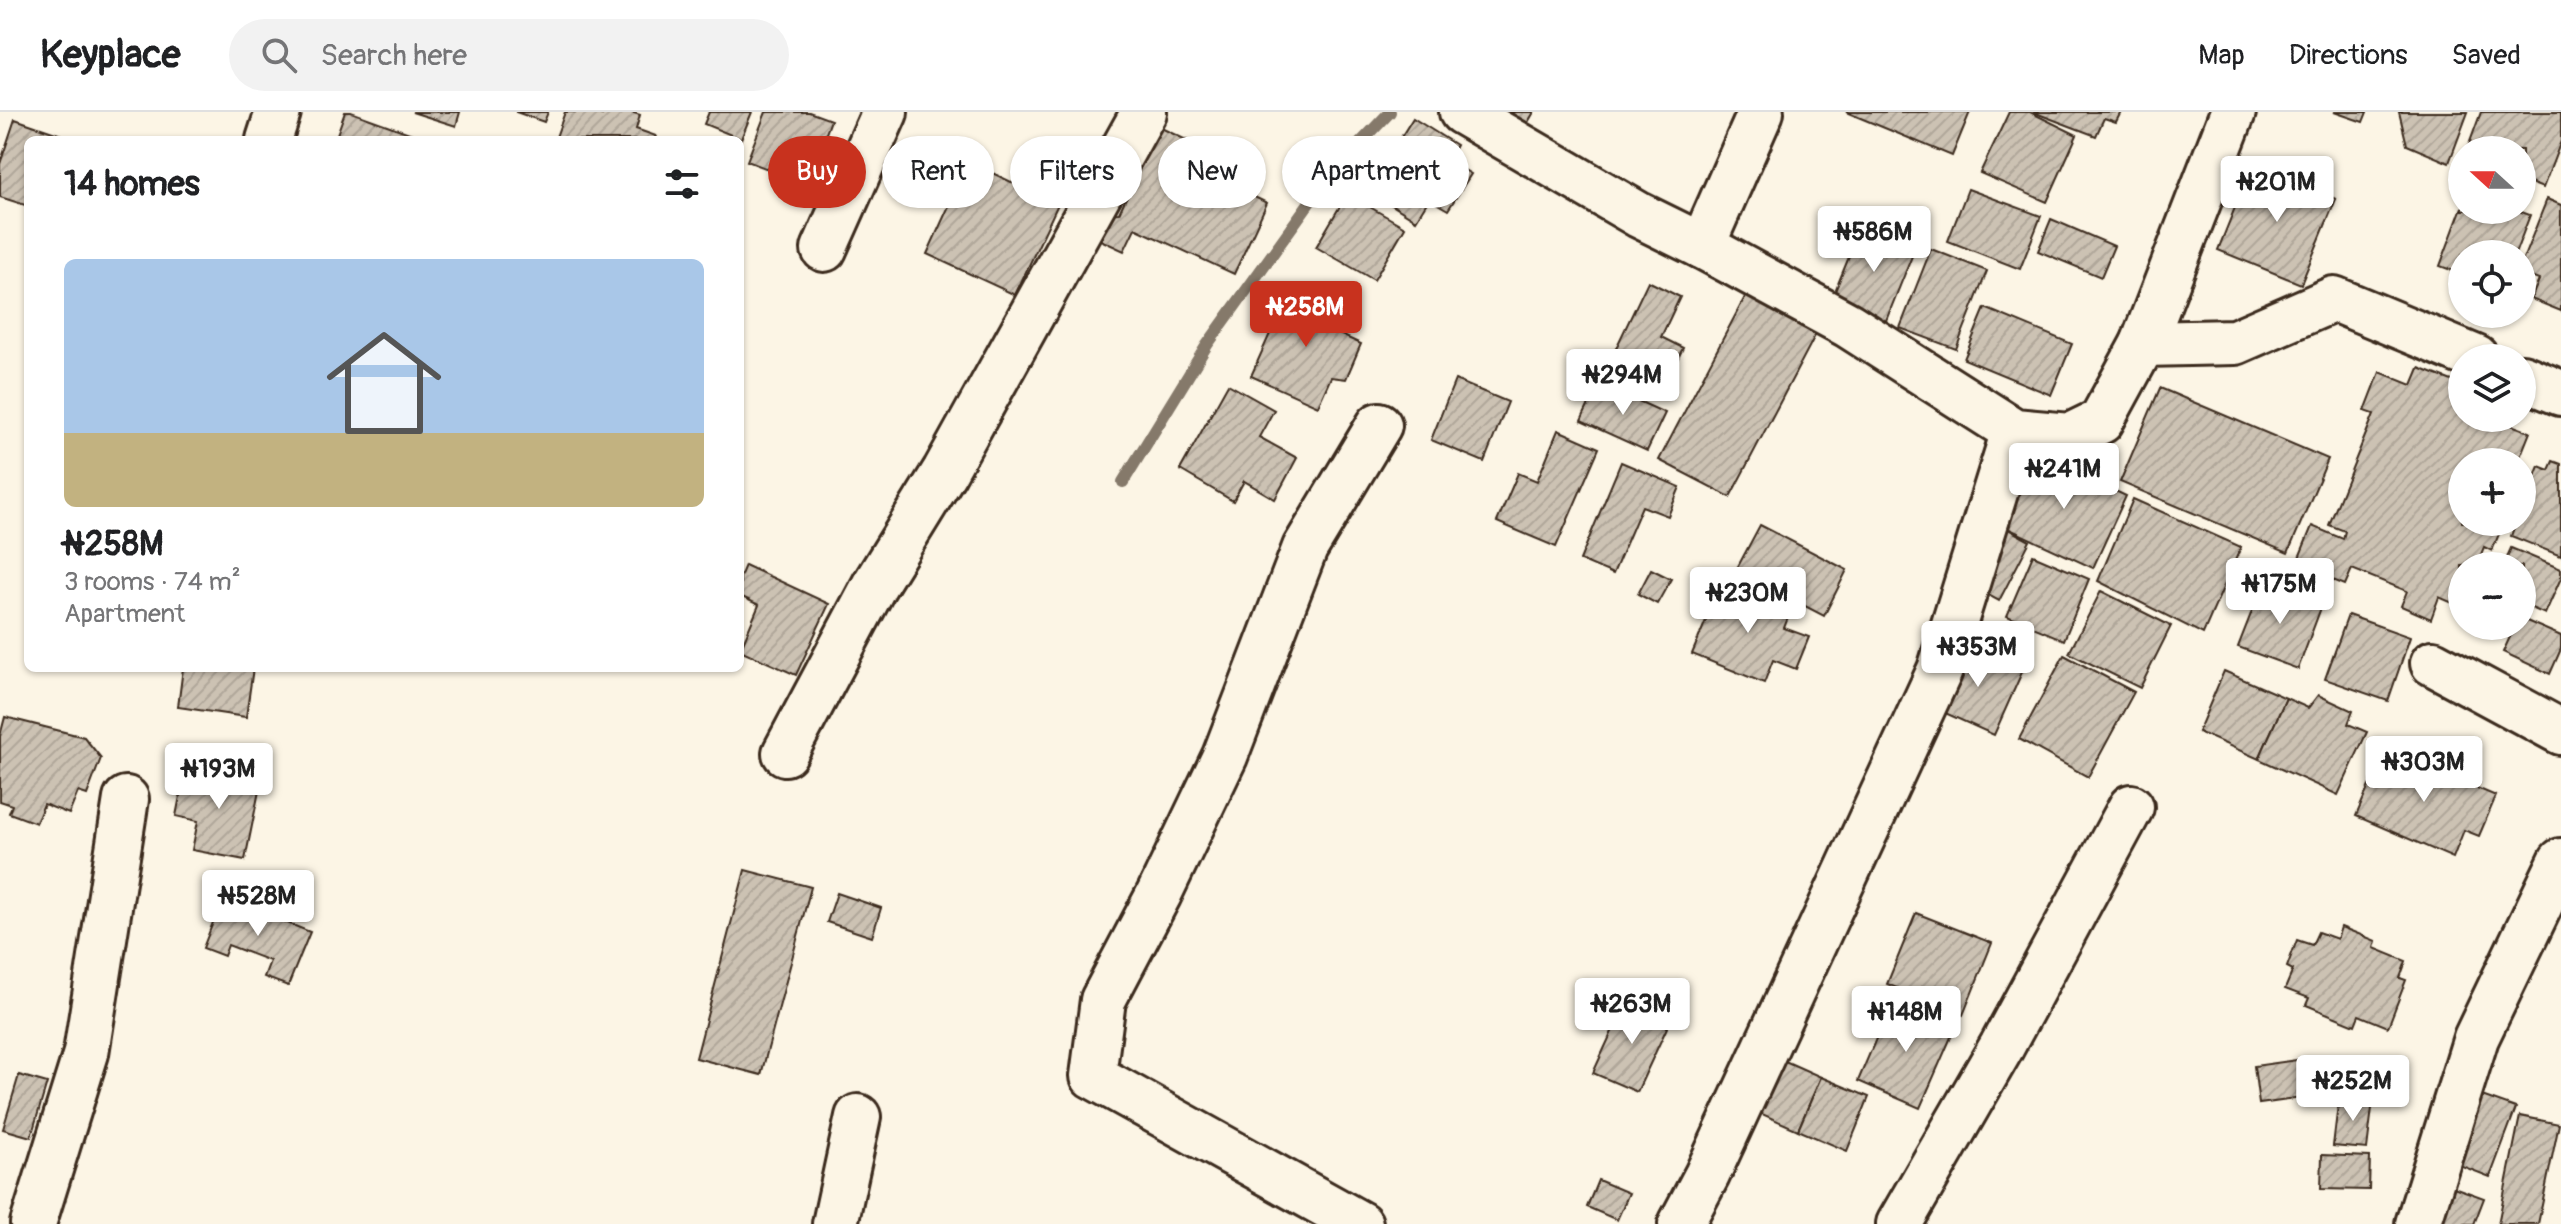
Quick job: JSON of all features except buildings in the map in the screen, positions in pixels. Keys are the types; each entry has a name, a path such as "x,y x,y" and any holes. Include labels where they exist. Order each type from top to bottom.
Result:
{"street":[{"path":"270,136 278,112"},
{"path":"824,249 885,112"},
{"path":"785,753 874,586 945,471 1144,112"},
{"path":"1462,112 1639,215 1848,325 2014,431 2070,436 2101,421 2143,344 2233,112"},
{"path":"1702,246 1761,112"},
{"path":"2143,344 2235,342 2334,299 2448,346"},
{"path":"2536,383 2561,393"},
{"path":"1360,1224 1093,1076 1103,1000 1159,894 1225,756 1305,548 1379,425"},
{"path":"1681,1224 1714,1161 1940,670 2014,431"},
{"path":"2433,663 2561,732"},
{"path":"33,1224 86,1053 126,799"},
{"path":"1899,1224 2002,1046 2131,807"},
{"path":"2418,1224 2476,1038 2561,861"},
{"path":"835,1224 858,1117"}],"waterway":[{"path":"1123,482 1207,345 1327,178 1390,112"}]}
